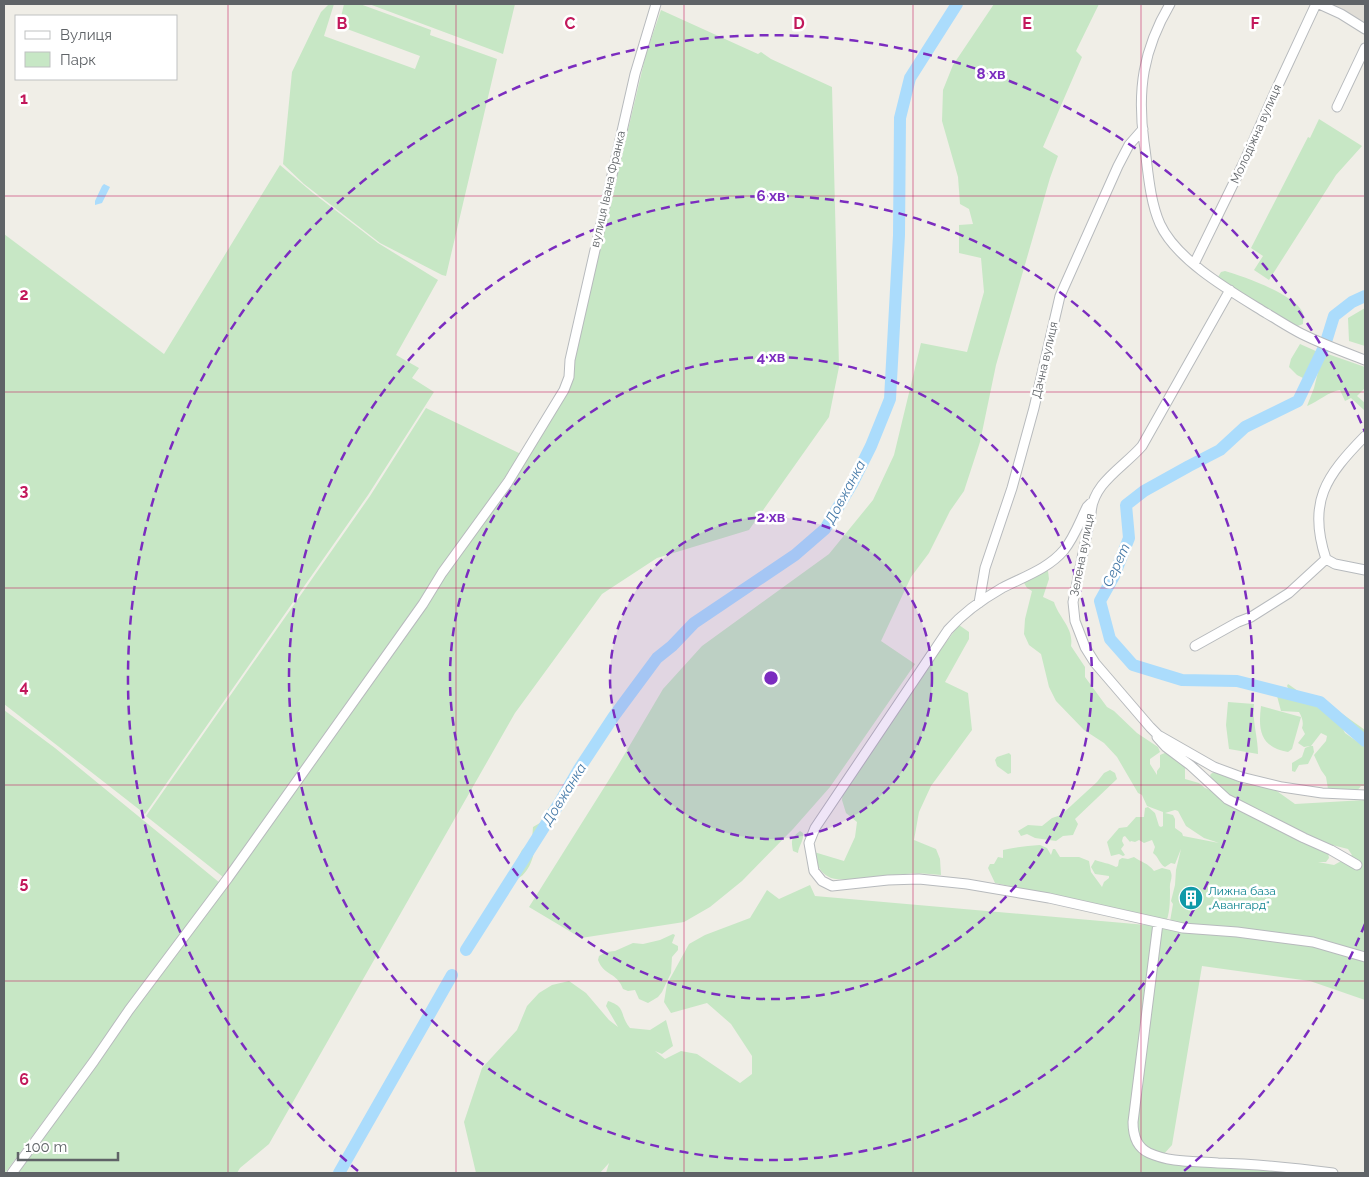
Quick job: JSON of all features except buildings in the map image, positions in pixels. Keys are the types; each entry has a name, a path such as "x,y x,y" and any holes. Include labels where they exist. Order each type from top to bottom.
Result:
{"street":[{"name":"вулиця Івана Франка","path":"12,1173 140,995 228,878 423,604 442,573 508,482 561,396 569,376 572,350 635,74 656,4"},
{"path":"1170,4 1154,33 1142,79 1143,129 1153,202 1160,223 1174,245 1211,278 1301,334 1365,360"},
{"path":"1317,4 1341,14 1365,29"},
{"name":"Молодіжна вулиця","path":"1194,264 1244,162 1317,4"},
{"path":"1337,107 1365,48"},
{"name":"Дачна вулиця","path":"979,603 985,568 1012,488 1034,408 1060,296 1118,166 1129,145 1143,129"},
{"name":"Зелена вулиця","path":"1230,290 1142,446 1132,458 1111,475 1097,492 1091,503 1091,514 1073,602 1075,621 1085,647 1095,663 1158,734 1214,767 1241,777 1282,787 1322,793 1365,795"},
{"path":"1365,436 1346,456 1322,492 1319,503 1318,525 1320,544 1326,559 1335,564 1365,570"},
{"path":"1091,503 1064,550 1052,561 979,603 964,613 948,630 819,822 809,844 814,871 822,881 832,886 919,879 951,882 1049,898 1183,928 1237,932 1313,942 1365,957"},
{"path":"1195,646 1238,622 1251,617 1289,593 1326,559"},
{"path":"1150,727 1159,741 1190,765 1227,799 1331,850 1356,865"},
{"path":"1158,923 1132,1122 1133,1136 1148,1153 1186,1162 1235,1164 1333,1173"}],"shaded area":[{"path":"1331,4 1365,4 1365,23"}],"green space":[{"path":"329,4 334,4 324,36 415,69 420,56 339,26 344,4 360,4 431,30 430,35 497,59 446,276 380,243 304,184 283,164 292,72 321,12"},
{"path":"369,4 515,4 503,54"},
{"path":"994,4 1099,4 1076,51 1082,57 1043,147 1058,156 996,365 980,442 964,491 950,511 929,553 911,577 881,641 915,664 830,787 793,829 742,881 710,907 684,922 581,938 529,907 617,767 663,689 702,646 829,554 873,500 894,455 921,343 967,352 984,292 981,258 959,253 959,225 973,224 969,209 960,204 958,177 942,121 943,90 953,65"},
{"path":"661,10 758,54 761,52 771,59 832,87 839,367 829,417 749,530 657,558 602,594 515,713 269,1144 240,1168 237,1173 14,1173 546,426 574,357 646,54"},
{"path":"1319,119 1362,146 1336,175 1269,280 1254,270 1263,256 1251,248"},
{"path":"280,165 378,243 438,280 396,355 419,368 412,378 434,392 368,495 145,814 4,704 4,234 164,354"},
{"path":"1225,271 1280,293 1298,306 1303,313 1303,324 1295,327 1221,286 1218,277 1221,272"},
{"path":"1365,308 1365,346 1349,341 1348,318"},
{"path":"1300,344 1318,352 1314,365 1303,378 1289,367 1291,359"},
{"path":"1325,353 1365,367 1365,388 1357,396 1365,403 1365,411 1351,398 1345,401 1340,390 1307,406 1321,360"},
{"path":"426,408 521,454 330,729 223,877 146,816 370,496"},
{"path":"1046,569 1049,579 1043,597 1054,602 1068,628 1071,646 1085,667 1085,677 1107,707 1114,711 1137,733 1158,747 1160,752 1150,759 1150,764 1157,775 1160,767 1160,755 1167,752 1183,761 1185,779 1199,783 1205,788 1218,793 1226,803 1319,847 1328,853 1329,858 1326,862 1318,862 1334,865 1352,855 1348,849 1312,840 1282,829 1234,801 1223,792 1210,775 1212,773 1220,773 1241,783 1274,789 1295,804 1365,800 1365,1000 1310,981 1202,966 1172,1145 1163,1155 1327,1173 606,1173 609,1163 600,1173 476,1173 464,1122 482,1068 517,1030 527,1006 539,993 552,985 569,981 586,993 609,1020 618,1027 606,1006 608,1001 618,1006 630,1028 650,1030 666,1020 673,1046 662,1054 655,1051 665,1059 681,1051 697,1054 740,1083 752,1074 752,1056 731,1024 707,1003 671,1013 664,1002 667,984 689,944 705,935 750,918 767,890 779,899 810,885 815,896 1169,927 1173,904 1171,901 1181,849 1175,864 1171,863 1165,867 1153,853 1155,847 1152,840 1144,843 1139,840 1130,842 1125,836 1123,837 1124,845 1121,849 1125,855 1123,856 1119,854 1111,856 1107,842 1119,828 1127,827 1136,817 1144,817 1145,808 1148,807 1155,813 1159,826 1163,826 1163,812 1147,806 1117,757 1104,743 1084,730 1056,701 1049,687 1041,654 1029,645 1024,634 1025,619 1032,591 1024,583 1025,579 1035,571","holes":["1178,811 1186,826 1204,838 1219,843 1183,836 1175,828 1173,815 1165,813","1190,930 1271,935 1294,942 1197,932"]},
{"path":"959,625 969,632 969,639 945,682 968,693 972,730 931,786 919,812 914,840 936,849 940,859 941,875 910,874 844,880 829,877 818,867 814,852 844,861 855,837 857,822 846,813 842,800 843,791"},
{"path":"1288,684 1298,691 1320,698 1365,730 1365,741 1318,703 1290,692"},
{"path":"1279,694 1295,695 1314,703 1342,727 1345,733 1365,747 1365,786 1361,786 1356,792 1346,789 1328,789 1326,777 1314,755 1326,741 1327,736 1321,733 1311,746 1313,746 1314,752 1308,764 1299,765 1295,772 1292,771 1292,763 1302,757 1305,748 1310,746 1304,747 1298,743 1305,734 1302,728 1301,716 1299,712 1281,711 1277,696"},
{"path":"1228,702 1254,704 1258,754 1229,749 1226,725"},
{"path":"1261,706 1301,717 1292,749 1288,752 1279,750 1266,742 1260,723"},
{"path":"4,710 55,748 220,883 5,1173 4,1173"},
{"path":"1009,753 1011,755 1011,773 1008,774 997,766 995,760 997,757"},
{"path":"1110,770 1115,773 1117,779 1075,819 1078,824 1073,835 1063,836 1056,841 1035,838 1027,834 1021,836 1018,831 1028,825 1042,826 1052,818 1061,815 1097,782 1104,773"},
{"path":"552,809 554,814 547,824 547,833 544,837 535,840 534,852 527,870 523,875 513,880 510,876 511,868 522,850 532,840 533,827 545,820 547,810"},
{"path":"800,831 803,833 803,836 798,853 793,851 792,842 793,838"},
{"path":"1040,845 1047,848 1051,855 1053,849 1055,849 1060,857 1079,857 1089,861 1091,872 1102,887 1109,876 1095,874 1091,867 1095,860 1116,867 1122,858 1134,857 1147,864 1154,871 1162,868 1170,870 1172,875 1169,908 1165,925 1124,910 995,883 988,868 990,864 994,864 998,857 1003,858 1003,850"},
{"path":"673,934 675,935 672,943 678,946 678,950 672,957 671,973 662,992 648,1003 639,999 635,990 628,991 623,989 598,960 599,956 606,952 615,951 633,943 643,944 660,940"}],"water":[{"path":"104,184 110,187 102,203 95,205 95,201"}],"waterway":[{"name":"Довжанка","path":"466,950 579,769 614,716 657,658 672,646 694,623 795,555 825,529 852,484 871,446 890,399 899,235 900,118 910,78 957,4"},
{"name":"Серет","path":"1365,296 1352,302 1334,316 1325,345 1298,401 1245,427 1220,450 1144,491 1126,505 1129,538 1114,576 1100,601 1110,639 1133,665 1182,680 1237,681 1320,702 1365,741"},
{"name":"Довжанка","path":"339,1173 452,975"}],"place":[{"name":"Лижна база „Авангард“","path":"1191,898"}]}
